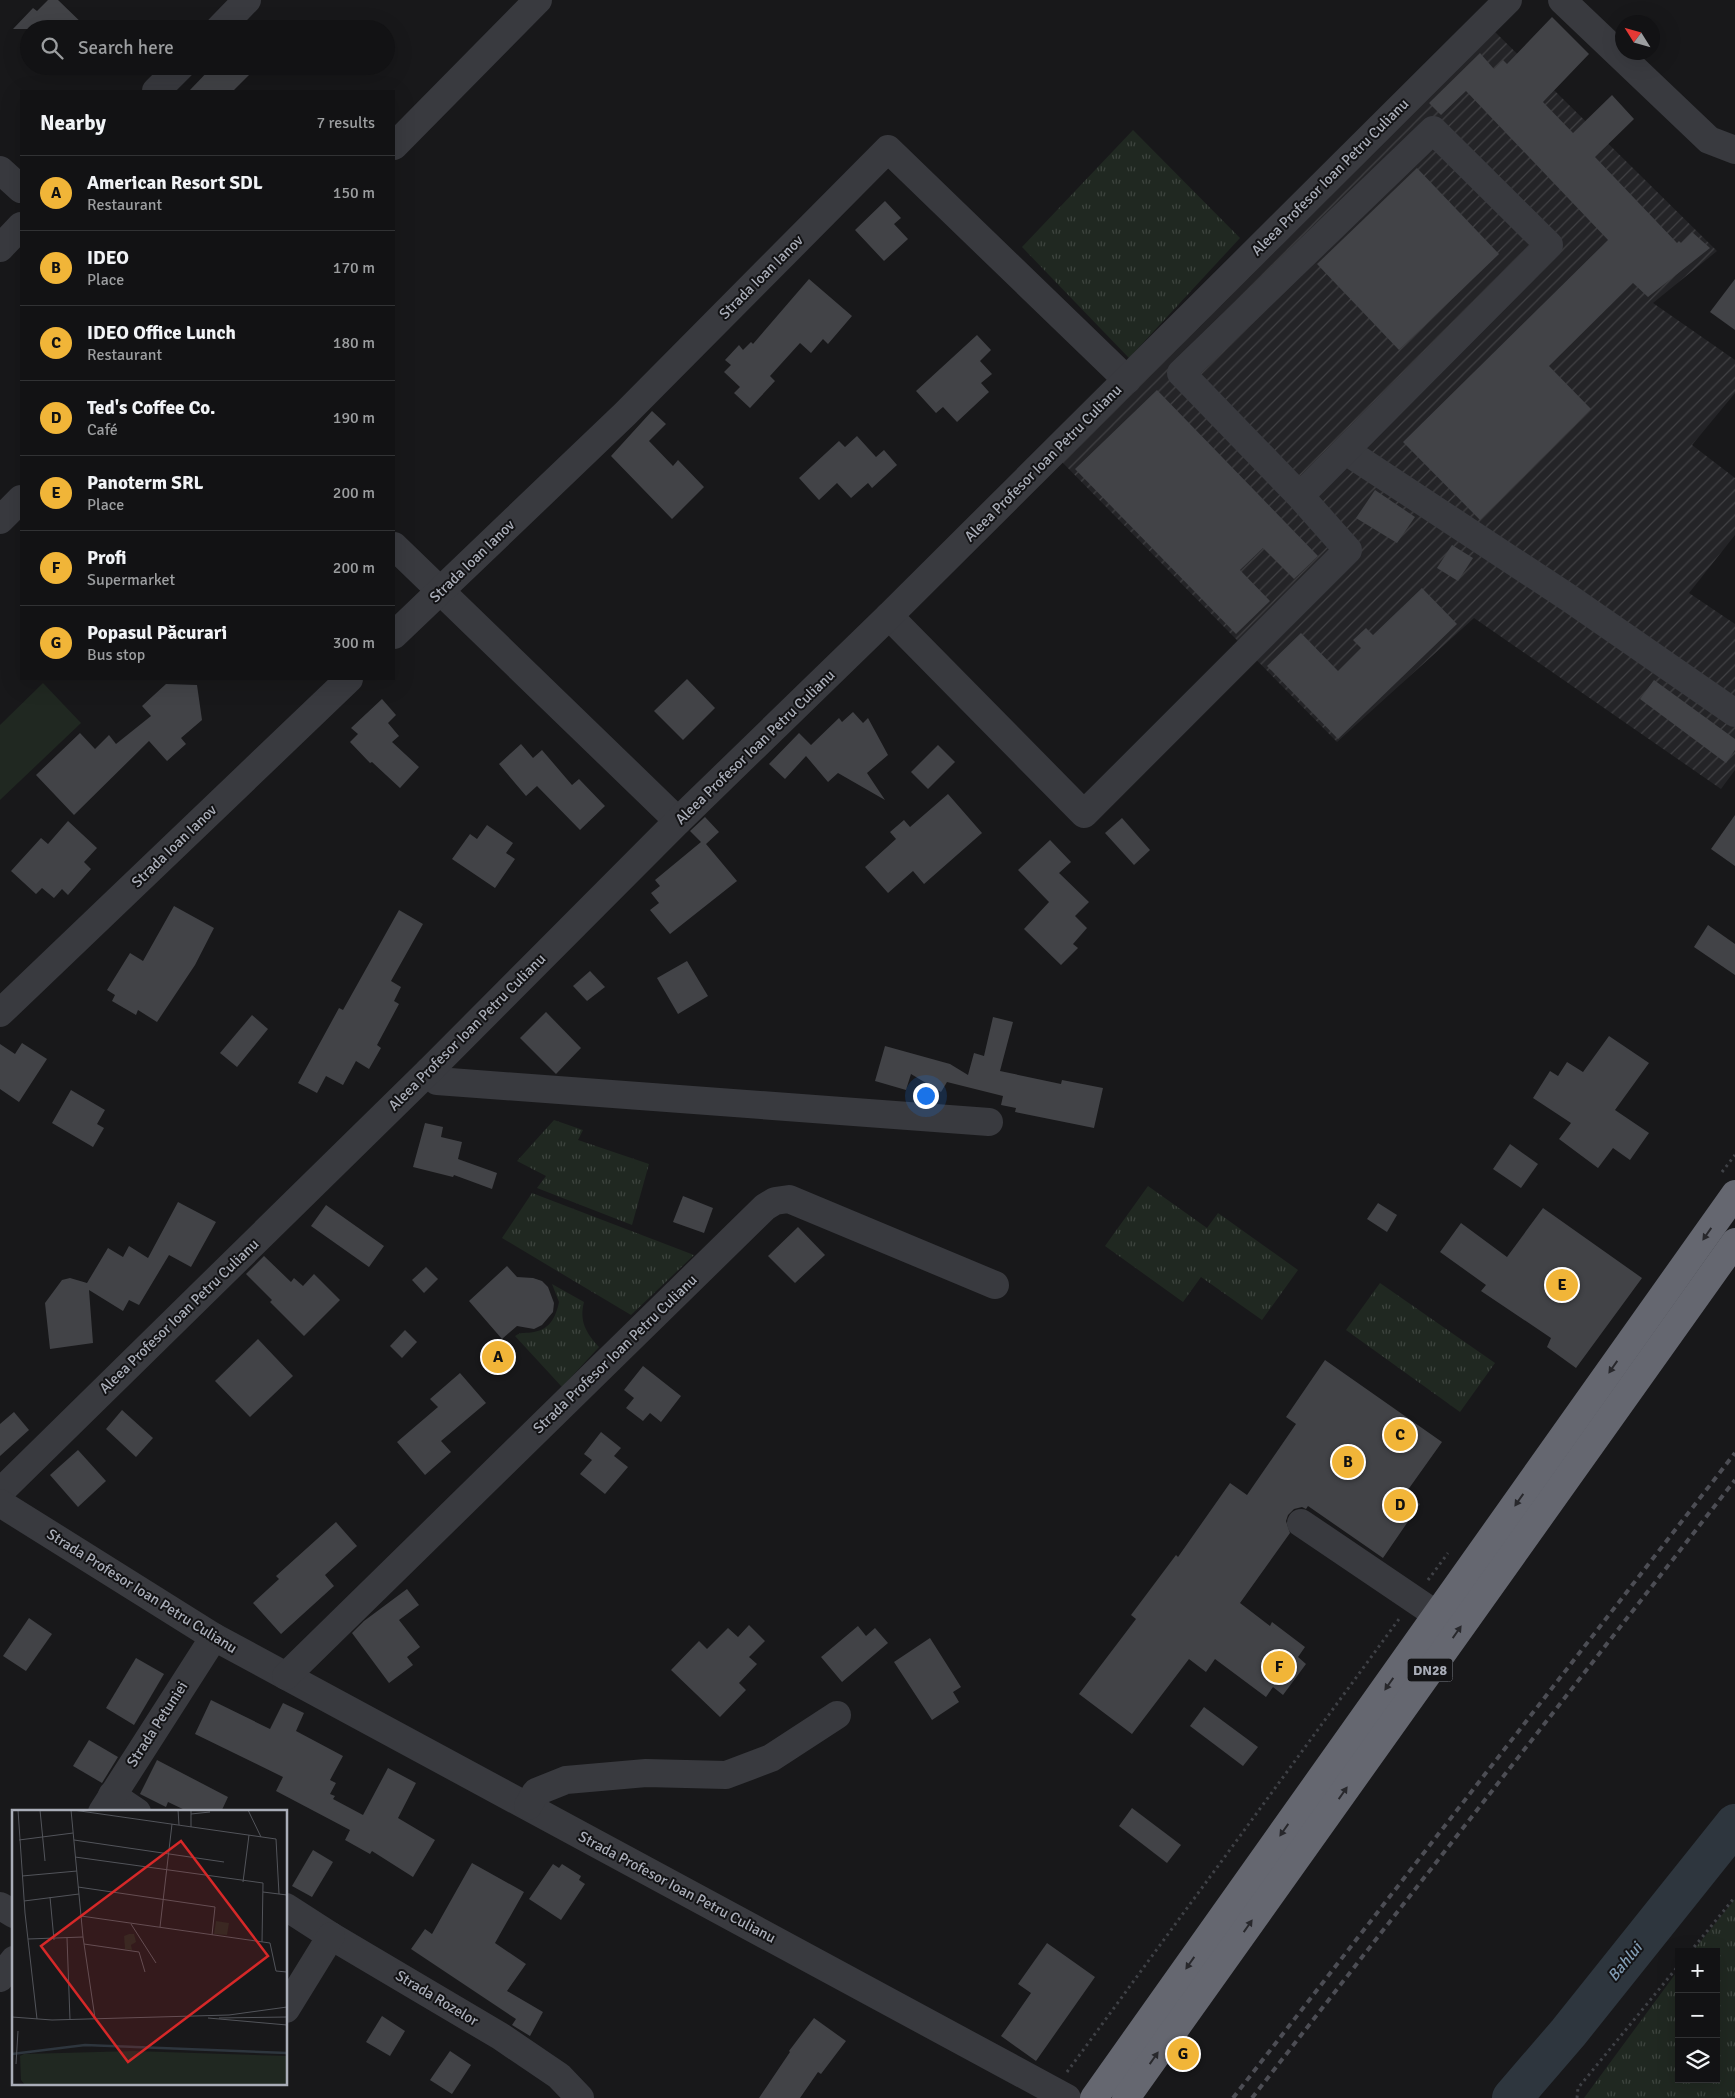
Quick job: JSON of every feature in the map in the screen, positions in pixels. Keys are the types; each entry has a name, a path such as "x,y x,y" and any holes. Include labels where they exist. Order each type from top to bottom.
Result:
{"highway":[{"name":"DN28","path":"1094,2098 1437,1616 1726,1187"},
{"name":"DN28","path":"1126,2098 1735,1242"}],"street":[{"path":"228,20 247,0"},
{"path":"395,145 538,0"},
{"name":"Aleea Profesor Ioan Petru Culianu","path":"0,1492 429,1071 678,821 889,616 1508,0"},
{"path":"1562,0 1709,140 1735,150"},
{"path":"157,90 172,75"},
{"path":"889,616 1084,814 1348,550 1300,496 1181,374 1433,130 1549,245 1300,496"},
{"name":"Strada Ioan Ianov","path":"395,635 626,414 888,149 1127,380"},
{"path":"0,170 20,188"},
{"path":"0,248 20,227"},
{"path":"1346,451 1569,598 1735,713"},
{"path":"0,520 20,500"},
{"path":"395,547 678,821"},
{"name":"Strada Ioan Ianov","path":"0,1013 348,680"},
{"path":"429,1071 437,1081 988,1122"},
{"name":"Strada Profesor Ioan Petru Culianu","path":"286,1676 765,1207 789,1199 995,1285"},
{"name":"Strada Profesor Ioan Petru Culianu","path":"0,1503 214,1637 1060,2094"},
{"path":"1301,1523 1437,1616"},
{"name":"Strada Petuniei","path":"107,1803 214,1637"},
{"path":"528,1806 536,1792 566,1780 646,1773 726,1775 771,1758 837,1715"},
{"path":"107,1803 130,1810"},
{"path":"0,1906 12,1913"},
{"name":"Strada Rozelor","path":"288,1908 331,1936 500,2036 560,2076 580,2098"},
{"path":"288,2006 331,1936"},
{"path":"0,1978 12,1963"}],"path":[{"path":"1726,1187 1735,1155"},
{"path":"1060,2094 1449,1551"},
{"path":"1693,1948 1735,1897"},
{"path":"1577,2098 1578,2088 1675,1970"}],"shaded area":[{"path":"1495,32 1717,251 1653,303 1735,360 1735,393 1692,445 1735,478 1735,535 1689,593 1735,624 1735,770 1721,789 1474,618 1337,742 1060,460"}],"green space":[{"path":"1133,130 1240,238 1129,358 1022,247"},
{"path":"43,683 81,723 0,800 0,725"},
{"path":"554,1120 583,1130 578,1140 649,1164 632,1225 537,1188 546,1176 517,1161"},
{"path":"1148,1186 1207,1228 1218,1213 1298,1270 1262,1320 1201,1277 1183,1302 1105,1246"},
{"path":"532,1193 694,1255 631,1315 502,1238"},
{"path":"1380,1283 1495,1363 1460,1412 1346,1330"},
{"path":"552,1284 584,1302 583,1321 590,1337 599,1347 562,1387 515,1336 540,1330 551,1322 559,1302"},
{"path":"1735,1899 1735,2098 1584,2098 1675,1974 1675,2083 1720,2083 1720,1948 1695,1948"}],"building":[{"path":"48,0 58,0 79,20 22,20 33,8 37,11"},
{"path":"1552,17 1589,54 1543,102 1573,133 1612,95 1634,119 1595,157 1677,243 1679,241 1681,243 1692,232 1710,248 1648,297 1633,283 1549,366 1591,409 1480,520 1403,442 1608,240 1466,91 1441,115 1429,103 1480,53 1494,69 1503,60 1507,64"},
{"path":"20,22 20,29 13,29"},
{"path":"204,75 249,75 234,90 190,90"},
{"path":"1417,168 1499,254 1399,350 1317,264"},
{"path":"885,201 901,218 894,224 908,239 884,261 855,230"},
{"path":"809,279 852,316 828,344 823,339 811,353 800,343 770,376 775,381 750,408 734,393 740,387 724,372 731,365 725,360 739,345 743,350 751,342 753,344"},
{"path":"1735,279 1735,330 1710,312"},
{"path":"977,335 991,350 980,361 992,374 981,383 989,392 957,422 943,407 936,413 916,391"},
{"path":"1157,390 1318,556 1294,579 1263,548 1240,570 1270,601 1236,634 1075,469"},
{"path":"652,411 666,424 649,441 673,466 678,460 704,487 672,519 611,456"},
{"path":"857,436 876,457 884,450 897,465 872,488 868,483 851,498 837,483 819,500 799,478 839,441 845,447"},
{"path":"1375,490 1415,517 1397,543 1356,518"},
{"path":"1452,545 1473,558 1458,581 1437,568"},
{"path":"1422,588 1457,624 1338,739 1267,666 1301,633 1338,671 1361,648 1353,640 1366,628 1373,635"},
{"path":"687,679 715,708 683,740 654,711"},
{"path":"1654,680 1735,739 1735,750 1726,763 1640,699"},
{"path":"166,684 197,685 202,720 181,738 186,744 167,761 149,741 74,815 36,775 80,733 95,749 109,735 116,744 151,716 142,706"},
{"path":"382,699 396,715 388,723 399,736 392,742 419,767 400,788 372,762 370,763 350,742 358,734 351,728"},
{"path":"853,712 863,723 868,718 888,755 867,773 885,800 838,773 828,782 806,756 785,779 769,764 799,733 811,745 839,718 842,722"},
{"path":"521,744 533,758 542,750 572,785 579,779 605,806 580,830 537,786 526,796 499,764"},
{"path":"938,745 955,762 928,789 911,772"},
{"path":"948,794 982,833 924,884 913,871 888,893 865,867 896,839 890,832 904,820 910,827"},
{"path":"1735,815 1735,866 1711,849"},
{"path":"705,817 719,832 706,844 737,881 670,934 650,910 659,903 651,893 660,886 655,880 701,842 690,831"},
{"path":"1122,818 1150,850 1134,865 1105,833"},
{"path":"68,821 97,848 84,862 91,869 68,895 62,889 54,898 42,888 36,894 11,871 41,838 48,844"},
{"path":"487,825 513,843 506,853 515,859 495,888 452,859 470,834 477,839"},
{"path":"1050,840 1071,862 1059,873 1089,902 1075,916 1087,928 1073,944 1078,948 1061,965 1024,929 1049,902 1018,870"},
{"path":"174,906 214,928 195,965 157,1022 138,1010 136,1015 112,1001 115,995 107,990 130,953 143,961"},
{"path":"399,910 423,924 391,981 401,987 394,1001 399,1004 377,1045 381,1048 369,1069 356,1061 343,1085 326,1076 317,1093 298,1083 339,1008 343,1010"},
{"path":"1708,925 1735,944 1735,975 1694,947"},
{"path":"687,961 708,996 678,1014 657,978"},
{"path":"590,971 605,987 587,1001 573,986"},
{"path":"546,1012 581,1048 556,1074 520,1038"},
{"path":"252,1015 268,1029 237,1067 220,1053"},
{"path":"993,1017 1013,1022 1000,1071 1061,1084 1062,1080 1103,1088 1094,1128 1015,1112 1016,1108 1001,1105 1003,1096 947,1082 941,1092 911,1074 906,1090 875,1081 885,1046 950,1064 968,1075 974,1053 984,1056"},
{"path":"1609,1036 1649,1063 1615,1110 1649,1133 1630,1160 1613,1148 1598,1168 1559,1139 1571,1123 1533,1098 1550,1071 1558,1076 1567,1062 1583,1072"},
{"path":"22,1043 47,1059 19,1102 0,1089 0,1044 15,1054"},
{"path":"71,1090 105,1110 97,1124 104,1128 93,1147 52,1123"},
{"path":"425,1123 443,1127 441,1137 462,1142 458,1159 497,1173 492,1189 454,1175 453,1177 413,1167"},
{"path":"1510,1144 1538,1164 1521,1188 1493,1169"},
{"path":"683,1196 713,1208 704,1233 673,1222"},
{"path":"178,1202 216,1222 191,1267 169,1255 139,1305 129,1300 123,1311 89,1290 93,1343 50,1349 45,1303 62,1280 70,1278 87,1283 108,1248 123,1257 129,1246 148,1258"},
{"path":"1378,1203 1397,1215 1387,1232 1367,1219"},
{"path":"326,1205 384,1246 369,1267 311,1226"},
{"path":"1543,1208 1642,1278 1576,1368 1547,1347 1551,1338 1481,1291 1486,1285 1440,1252 1461,1223 1507,1257"},
{"path":"798,1227 825,1255 795,1283 768,1256"},
{"path":"264,1256 291,1282 294,1278 303,1286 314,1274 340,1300 304,1336 270,1302 272,1300 246,1274"},
{"path":"507,1266 517,1277 533,1278 542,1281 548,1287 554,1303 553,1312 542,1325 534,1329 517,1326 502,1339 469,1301"},
{"path":"426,1267 438,1279 424,1293 412,1280"},
{"path":"405,1330 417,1342 402,1358 390,1346"},
{"path":"258,1339 293,1376 250,1417 215,1381"},
{"path":"1325,1360 1442,1442 1405,1494 1420,1504 1383,1558 1308,1506 1306,1509 1302,1507 1294,1509 1288,1515 1286,1521 1290,1533 1240,1603 1270,1626 1272,1622 1305,1647 1298,1657 1306,1664 1283,1695 1273,1687 1266,1697 1215,1659 1206,1672 1189,1659 1132,1734 1079,1694 1136,1619 1131,1615 1176,1555 1178,1557 1230,1483 1247,1495 1296,1424 1286,1417"},
{"path":"643,1366 681,1396 661,1422 650,1413 643,1421 626,1408 634,1398 624,1390"},
{"path":"460,1373 486,1403 441,1441 451,1452 425,1475 397,1442 438,1407 430,1399"},
{"path":"122,1410 153,1438 136,1457 106,1429"},
{"path":"14,1412 29,1430 0,1456 0,1424"},
{"path":"601,1432 621,1448 614,1456 628,1467 605,1494 580,1474 592,1460 584,1454"},
{"path":"78,1450 106,1481 78,1507 50,1475"},
{"path":"336,1522 357,1546 325,1575 334,1586 281,1634 253,1603 279,1579 276,1576"},
{"path":"407,1589 419,1605 399,1620 420,1647 407,1657 413,1665 389,1683 352,1633 364,1621"},
{"path":"29,1618 52,1634 26,1671 3,1656"},
{"path":"749,1625 765,1641 749,1657 757,1664 739,1683 746,1690 720,1717 671,1670 699,1641 707,1649 728,1628 738,1637"},
{"path":"858,1626 866,1636 875,1628 888,1643 842,1682 821,1657"},
{"path":"930,1638 961,1687 953,1692 959,1702 932,1720 894,1662"},
{"path":"136,1658 164,1674 134,1725 106,1708"},
{"path":"211,1700 270,1729 283,1703 304,1713 296,1731 343,1756 330,1780 336,1783 330,1794 335,1796 333,1799 363,1815 388,1768 416,1783 398,1818 435,1840 413,1877 372,1851 370,1854 345,1840 350,1830 276,1791 283,1777 195,1734"},
{"path":"1204,1707 1258,1747 1243,1766 1190,1726"},
{"path":"89,1740 118,1757 102,1783 73,1766"},
{"path":"157,1760 228,1797 222,1810 185,1810 168,1802 166,1807 140,1794"},
{"path":"1132,1808 1181,1845 1167,1863 1119,1826"},
{"path":"313,1850 333,1862 312,1897 292,1886"},
{"path":"472,1863 524,1892 495,1943 526,1964 507,1991 543,2012 530,2036 512,2025 516,2019 411,1949 425,1929 432,1934"},
{"path":"553,1864 559,1868 562,1864 581,1876 579,1880 585,1884 561,1920 529,1899"},
{"path":"1047,1943 1095,1977 1036,2061 1001,2036 1031,1993 1018,1984"},
{"path":"382,2016 405,2031 390,2056 366,2042"},
{"path":"814,2018 846,2041 821,2074 818,2072 800,2098 759,2098 789,2051"},
{"path":"450,2051 471,2065 452,2094 430,2080"}],"waterway":[{"name":"Bahlui","path":"1512,2098 1568,2033 1735,1824"}],"railway":[{"path":"1233,2098 1735,1453"},
{"path":"1252,2098 1735,1480"}],"place":[{"name":"Panoterm SRL","path":"1562,1285"},
{"name":"American Resort SDL","path":"498,1357"},
{"name":"IDEO Office Lunch","path":"1400,1435"},
{"name":"IDEO","path":"1348,1462"},
{"name":"Ted's Coffee Co.","path":"1400,1505"},
{"name":"Profi","path":"1279,1667"},
{"name":"Popasul Păcurari","path":"1183,2054"}]}
